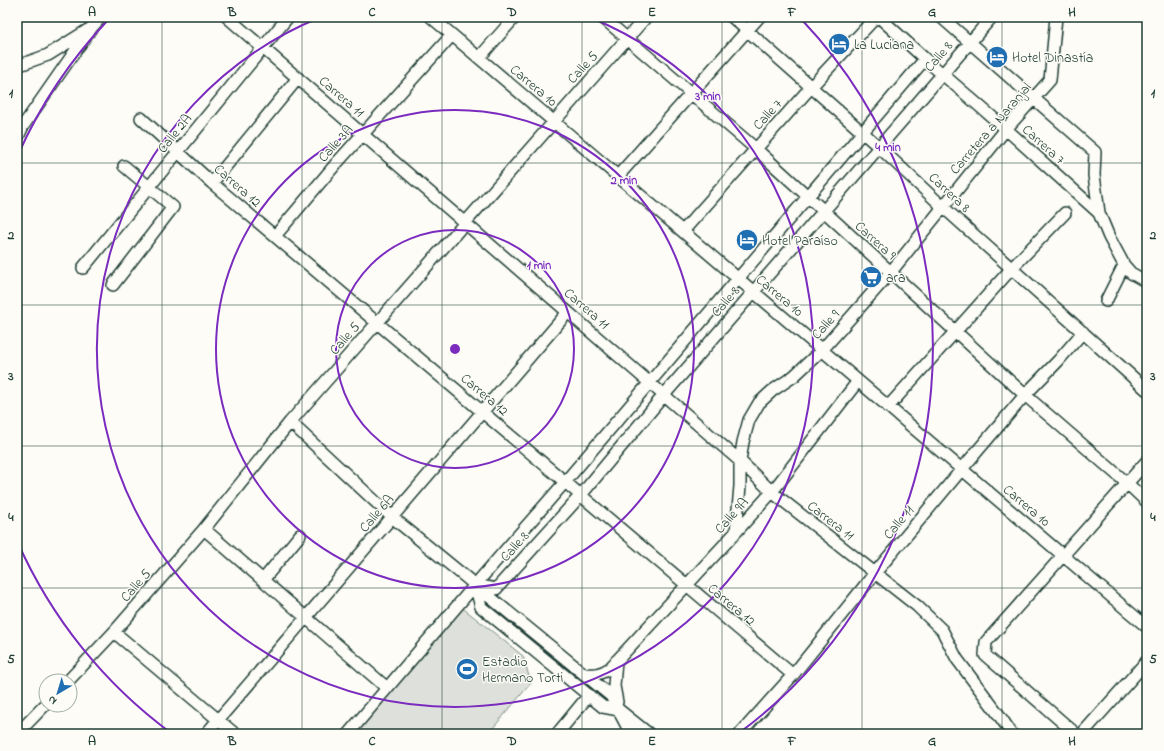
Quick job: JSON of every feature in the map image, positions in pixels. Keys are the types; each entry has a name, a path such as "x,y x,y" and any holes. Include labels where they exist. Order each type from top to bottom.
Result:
{"street":[{"path":"17,139 23,126 92,27 102,17"},
{"name":"Carrera 11","path":"227,17 664,394 740,461 772,492 917,606 942,630 957,659 1012,734"},
{"name":"Calle 2A","path":"83,268 288,17"},
{"name":"Carrera 10","path":"431,17 1147,627"},
{"path":"479,58 515,17"},
{"name":"Carrera 9","path":"602,17 756,149 955,332 1147,502"},
{"name":"Calle 5","path":"76,673 114,632 204,529 290,422 646,17"},
{"name":"Carrera 8","path":"732,17 879,146 944,207 1147,390"},
{"path":"618,176 759,17"},
{"name":"Calle 7","path":"683,232 876,17"},
{"name":"Carrera 7","path":"879,17 1006,129 1098,213"},
{"path":"941,17 1095,152 1094,175 1098,213 1124,265 1131,273 1147,282"},
{"name":"Calle 8","path":"475,585 496,589 581,495 664,394 992,17"},
{"name":"Carretera a Naranjal","path":"944,207 1006,129 1050,80 1056,17"},
{"path":"17,66 48,55 92,27"},
{"name":"Calle 3A","path":"275,236 335,165 452,35"},
{"name":"Calle 8","path":"348,734 475,585 566,482 925,59"},
{"path":"212,183 298,78"},
{"name":"Carrera 12","path":"141,118 212,183 793,675"},
{"path":"113,285 173,207 150,186 124,166"},
{"name":"Calle 9","path":"736,532 740,486 740,461 743,442 749,420 759,403 772,391 794,376 822,350 890,273 944,207"},
{"path":"888,406 1012,268 1065,213"},
{"path":"1106,301 1113,284 1124,265"},
{"name":"Calle 6A","path":"206,734 568,312"},
{"name":"Calle 11","path":"740,734 793,675 875,573 1025,395 1058,361 1083,332"},
{"name":"Calle 9A","path":"584,674 594,675 602,673 610,668 772,492 858,380"},
{"path":"290,422 392,517 611,696 631,734"},
{"path":"1076,734 985,655 986,642 1147,461"},
{"path":"204,529 387,688"},
{"path":"263,580 300,535"},
{"path":"475,585 481,607 603,707 619,710 649,734"},
{"path":"114,632 235,734"},
{"path":"616,661 614,686 619,710"},
{"path":"1082,734 1147,661"},
{"path":"557,734 589,695"},
{"path":"17,734 38,712"}],"shaded area":[{"name":"Estadio Hermano Torti","path":"459,605 523,656 531,683 488,734 355,734"}],"place":[{"name":"La Luciana","path":"839,44"},
{"name":"Hotel Dinastía","path":"997,57"},
{"name":"Hotel Paraíso","path":"747,240"},
{"name":"ara","path":"871,277"},
{"name":"Estadio Hermano Torti","path":"467,669"}]}
